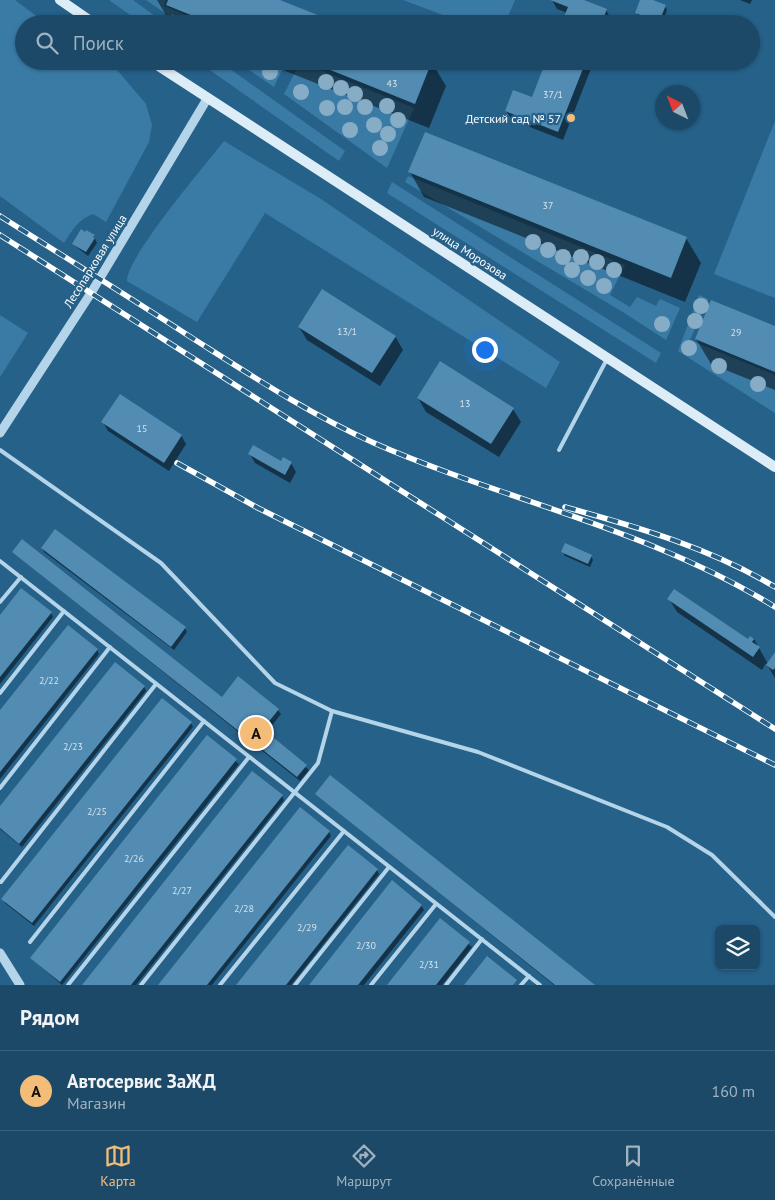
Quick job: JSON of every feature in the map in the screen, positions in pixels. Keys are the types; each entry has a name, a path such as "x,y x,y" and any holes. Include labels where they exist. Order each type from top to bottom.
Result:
{"main road":[{"path":"60,0 82,15"},
{"name":"улица Морозова","path":"164,70 775,467"}],"street":[{"name":"Лесопарковая улица","path":"0,433 91,293 207,99"},
{"path":"0,953 20,985"}],"lane":[{"path":"559,450 608,358"},
{"path":"0,450 161,563 275,683 332,711 478,752 667,827 712,855 775,918"},
{"path":"0,561 540,985"},
{"path":"0,602 21,577"},
{"path":"0,693 64,611"},
{"path":"0,788 110,647"},
{"path":"0,882 156,684"},
{"path":"141,985 318,763 332,711"},
{"path":"30,942 204,721"},
{"path":"68,985 249,757"},
{"path":"220,985 344,832"},
{"path":"295,985 389,867"},
{"path":"371,985 436,904"},
{"path":"446,985 482,940"},
{"path":"521,985 529,976"}],"shaded area":[{"path":"0,0 15,0 35,15 15,15 15,70 116,70 146,104 152,125 149,142 106,222 93,214 88,216 76,226 64,243 0,196"},
{"path":"109,0 133,0 154,15 130,15"},
{"path":"146,0 166,0 164,6 186,15 168,15"},
{"path":"403,0 515,0 509,15 443,15"},
{"path":"210,70 232,70 345,151 339,161"},
{"path":"249,70 282,70 274,87"},
{"path":"296,70 320,70 414,108 387,168 284,94"},
{"path":"775,121 775,298 714,274"},
{"path":"224,141 321,199 560,362 546,388 265,213 197,322 127,281 130,269 139,253 185,189"},
{"path":"408,176 625,265 610,295 630,307 637,297 656,306 660,299 680,308 666,340 626,314 405,182"},
{"path":"392,182 661,353 656,363 387,193"},
{"path":"699,295 708,299 690,340 775,375 775,413 678,351"},
{"path":"0,315 28,333 0,377"}],"building":[{"path":"168,0 280,0 318,15 191,15 166,5"},
{"path":"550,0 584,0 607,9 605,15 565,15 568,7"},
{"path":"640,0 653,0 666,5 662,15 640,15 635,13"},
{"path":"330,70 428,70 415,104"},
{"path":"542,70 582,70 558,132 505,111 513,90 532,97"},
{"path":"425,132 687,237 671,278 408,172"},
{"path":"81,229 95,235 86,252 72,244"},
{"path":"322,289 396,336 372,373 298,327"},
{"path":"711,300 775,326 775,372 695,339"},
{"path":"440,361 514,408 491,444 417,398"},
{"path":"120,394 182,435 164,463 101,422"},
{"path":"253,445 281,461 283,457 292,462 285,475 248,454"},
{"path":"55,529 186,627 171,647 41,548"},
{"path":"22,539 222,697 238,676 279,709 263,729 307,765 297,777 12,552"},
{"path":"565,543 592,555 588,564 561,552"},
{"path":"21,588 52,612 0,677 0,615"},
{"path":"674,589 748,639 750,636 754,639 752,642 760,647 753,657 667,599"},
{"path":"68,625 98,649 0,772 0,710"},
{"path":"775,652 775,668 773,670 766,665"},
{"path":"115,662 145,686 19,844 0,828 0,806"},
{"path":"162,698 192,722 32,923 1,899"},
{"path":"207,735 237,759 60,982 30,958"},
{"path":"252,771 283,795 131,985 82,985"},
{"path":"330,775 595,985 555,985 315,794"},
{"path":"300,807 330,831 207,985 158,985"},
{"path":"348,845 378,869 286,985 236,985"},
{"path":"392,880 422,905 358,985 309,985"},
{"path":"440,918 470,942 436,985 387,985"},
{"path":"487,956 517,980 513,985 464,985"}],"railway":[{"path":"0,216 257,379 350,432 424,464 578,518 679,557 728,580 775,607"},
{"path":"0,235 775,729"},
{"path":"177,463 258,508 775,765"},
{"path":"565,507 673,540 725,561 775,587"}],"place":[{"name":"Детский сад № 57","path":"571,118"},
{"name":"Автосервис ЗаЖД","path":"256,733"}]}
